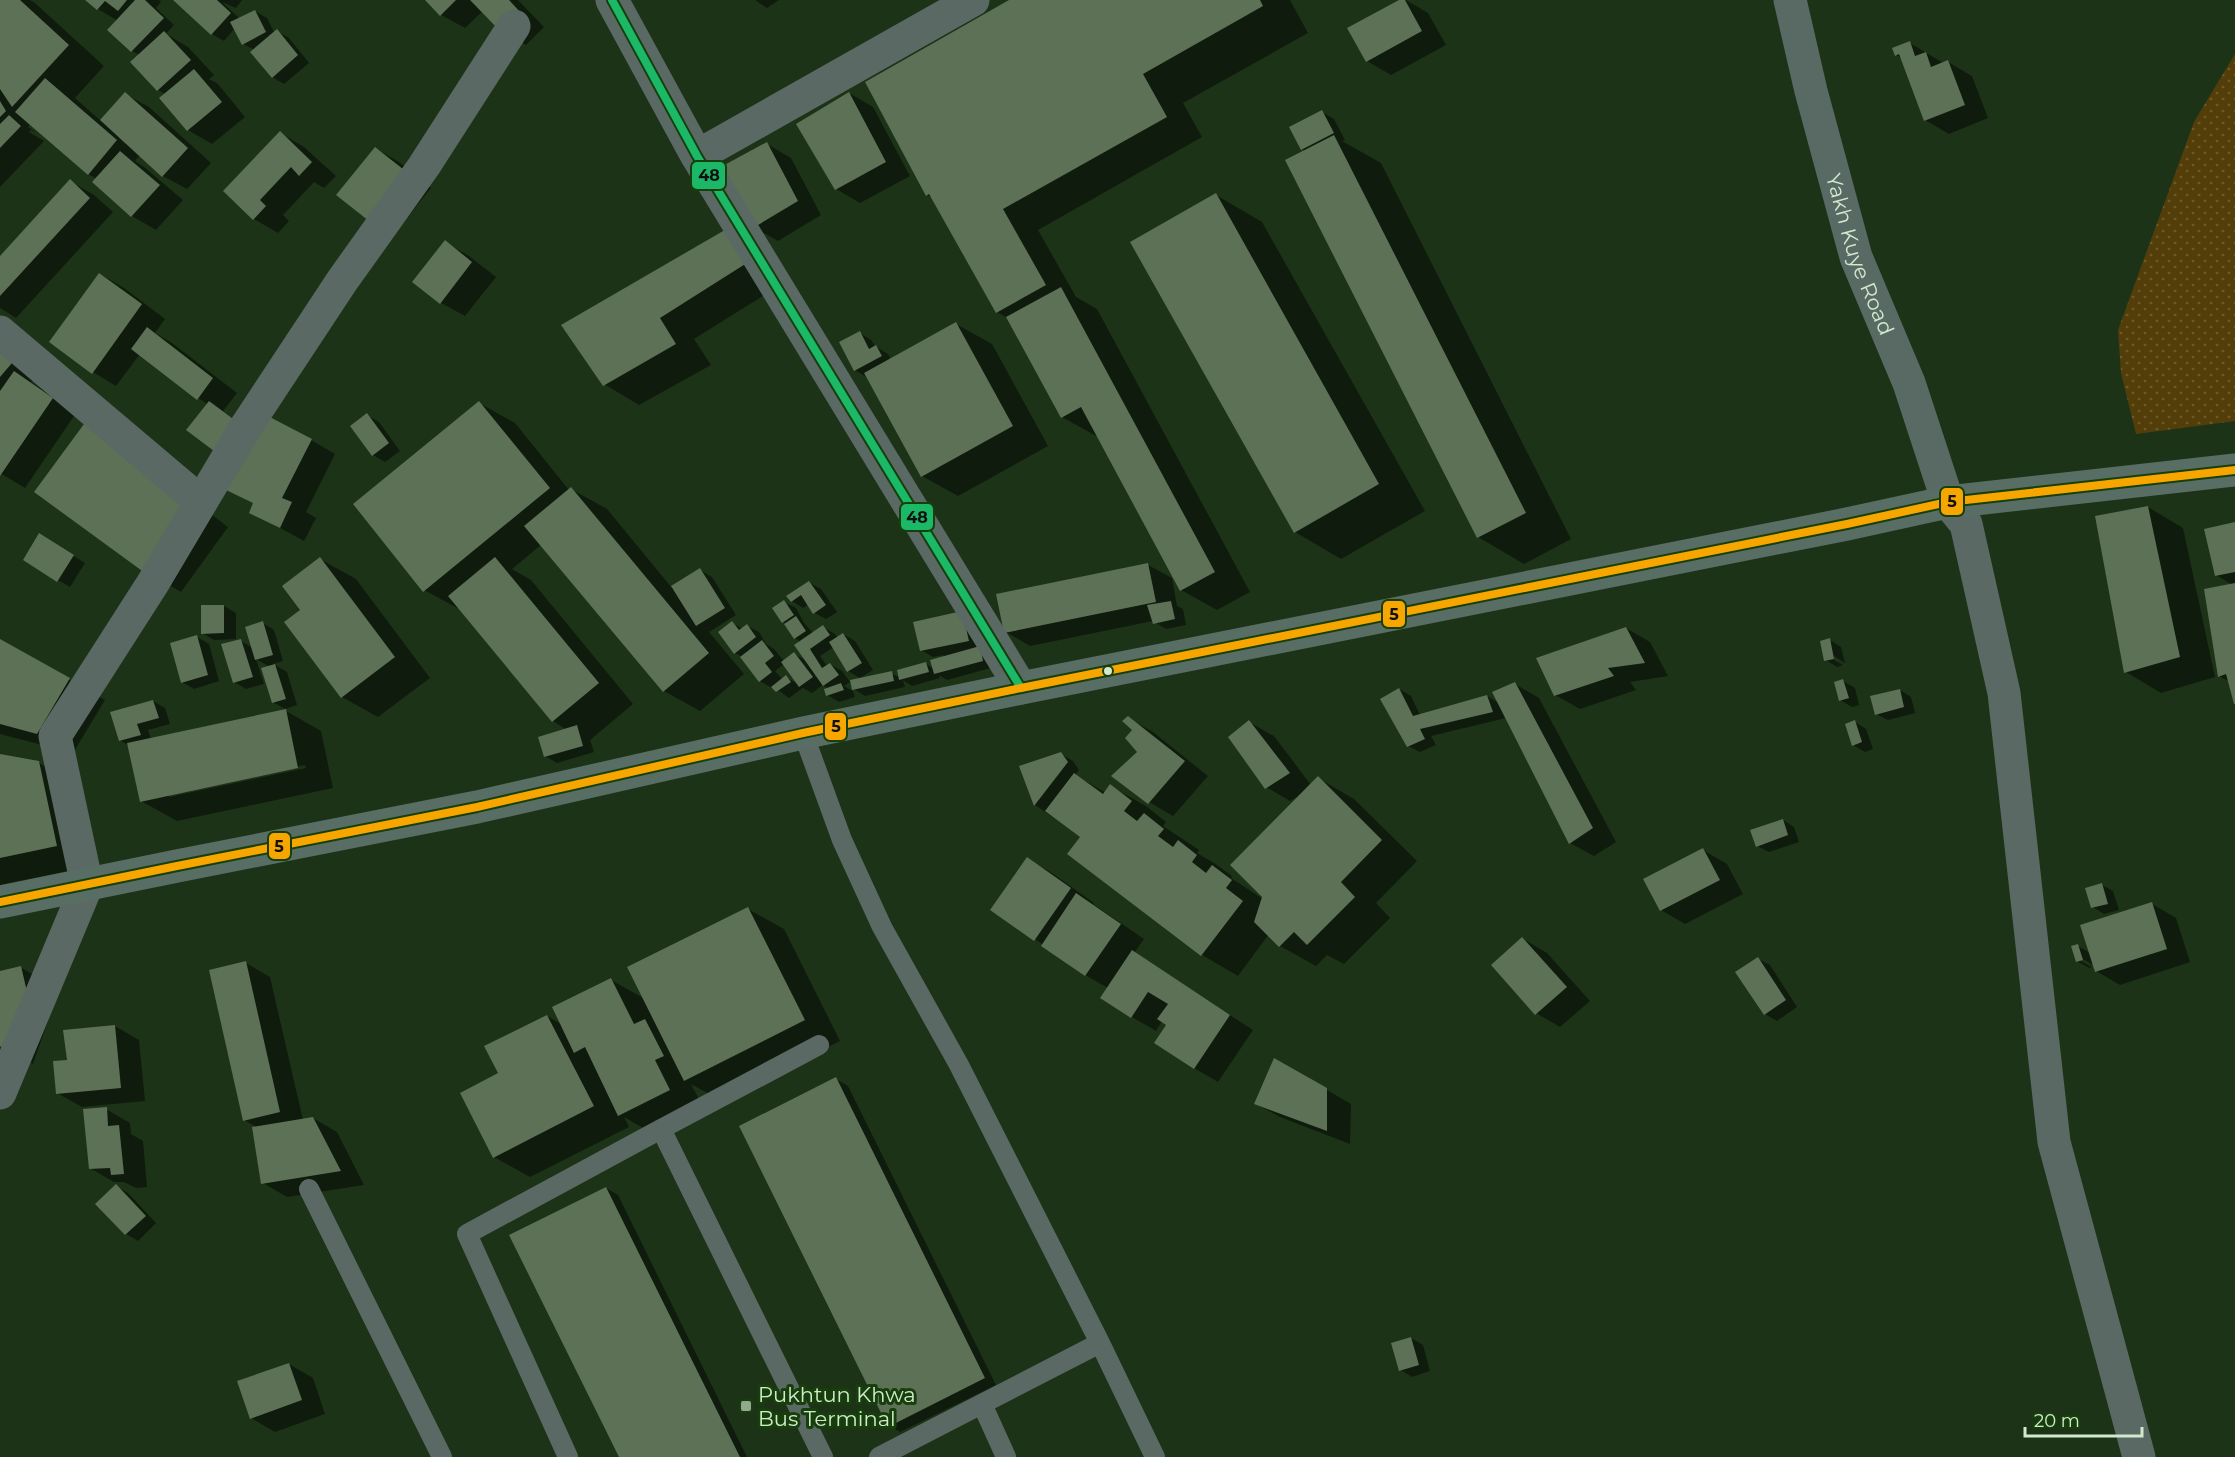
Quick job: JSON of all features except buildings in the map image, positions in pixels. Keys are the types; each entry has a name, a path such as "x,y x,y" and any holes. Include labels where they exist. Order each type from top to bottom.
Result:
{"highway":[{"path":"0,903 477,807 803,733 1021,688 1948,502 2235,470"}],"main road":[{"name":"Yakh Kuye Road","path":"1790,0 1811,91 1856,257 1909,383 1948,502"}],"street":[{"path":"612,0 697,156 1021,688"},
{"path":"697,156 973,0"},
{"path":"0,1093 87,885 55,736 153,583 247,425 342,281 424,166 514,26"},
{"path":"0,332 201,502"},
{"path":"1948,502 1966,524 2004,693 2054,1142 2139,1457"}],"lane":[{"path":"803,733 842,840 882,927 959,1065 1155,1457"},
{"path":"568,1457 467,1234 819,1045"},
{"path":"661,1129 823,1457"},
{"path":"309,1189 442,1457"},
{"path":"879,1457 1100,1343"},
{"path":"982,1404 1006,1457"}],"shaded area":[{"path":"2235,54 2235,421 2136,434 2121,373 2118,330 2194,122"}],"transit line":[{"name":"48","path":"612,0 697,156 1021,688"},
{"name":"5","path":"0,902 477,807 803,733 1021,688 1948,502 2235,470"}],"place":[{"name":"Pukhtun Khwa Bus Terminal","path":"746,1406"}]}
